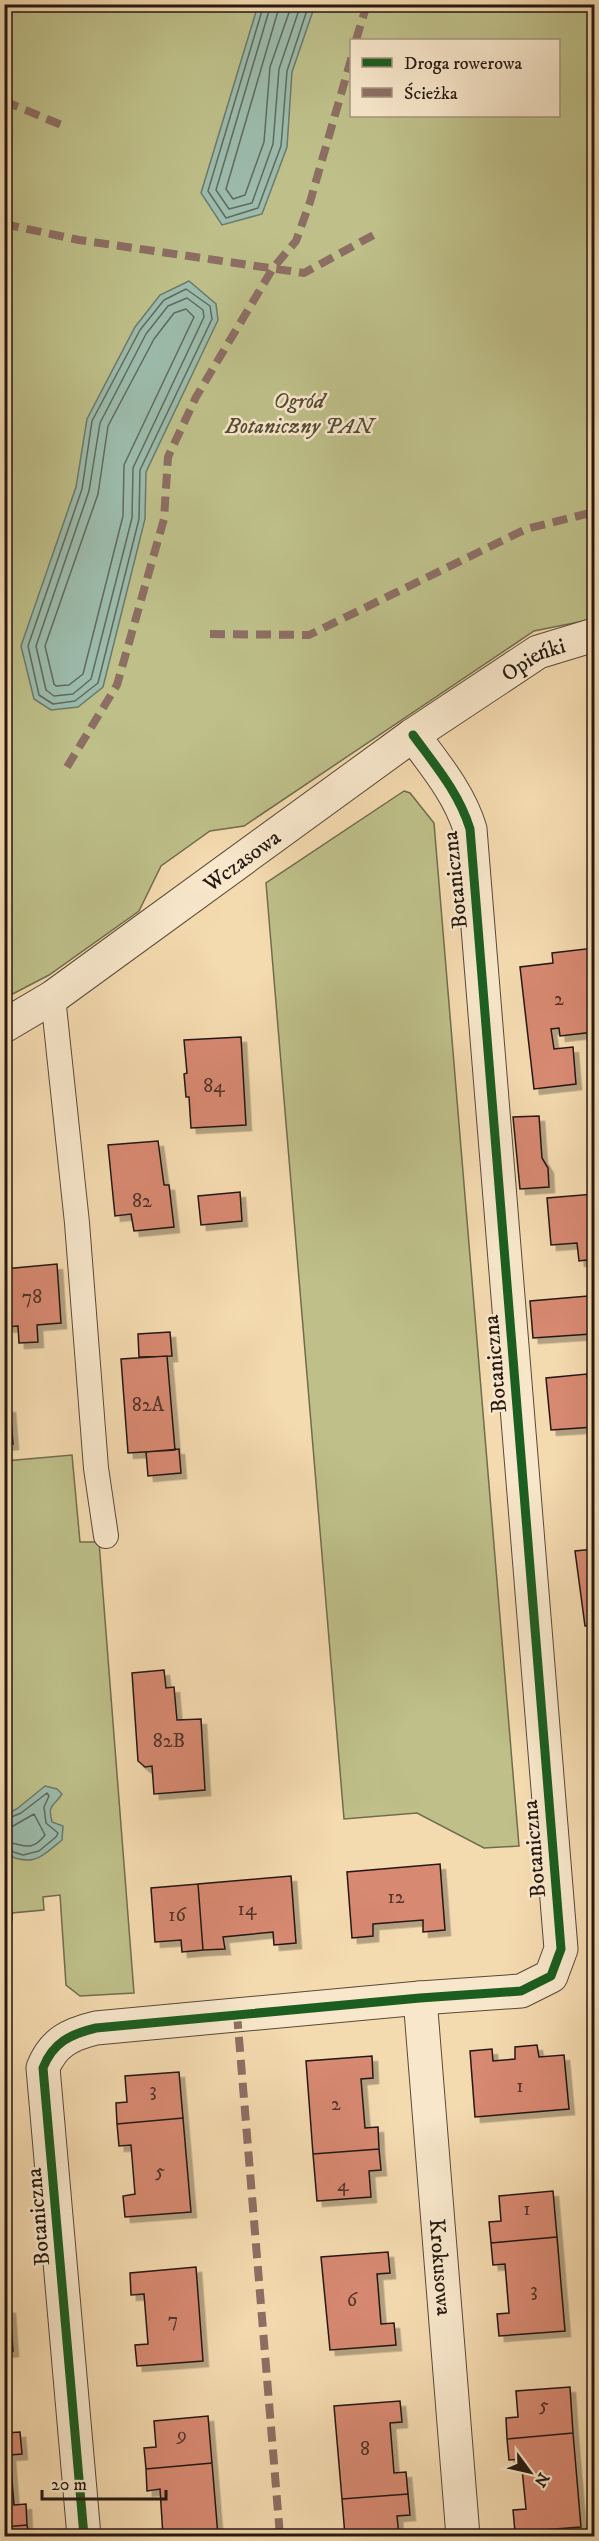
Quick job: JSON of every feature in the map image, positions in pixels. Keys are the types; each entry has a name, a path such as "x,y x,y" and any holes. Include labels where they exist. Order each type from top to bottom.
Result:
{"street":[{"name":"Opieńki","path":"477,692 538,652 594,635"},
{"name":"Wczasowa","path":"4,1026 53,997 412,735 477,692"},
{"name":"Botaniczna","path":"84,2536 43,2068 53,2048 74,2033 96,2028 521,1991 551,1976 561,1949 470,830 462,805 452,788 412,735"},
{"name":"Krokusowa","path":"420,1998 463,2536"}],"lane":[{"path":"53,997 76,1223 96,1468 106,1536"}],"green space":[{"name":"Ogród Botaniczny PAN","path":"5,5 594,5 594,619 534,631 244,826 210,831 161,866 139,911 49,975 5,998"},
{"path":"404,791 410,793 434,823 519,1846 484,1848 417,1813 344,1819 266,883"},
{"path":"72,1455 80,1542 99,1542 134,1993 80,1996 66,1985 60,1895 43,1897 44,1910 12,1913 12,1920 5,1921 5,1461"}],"water":[{"path":"258,5 315,5 292,72 287,147 262,214 222,225 201,193"},
{"path":"189,281 216,304 218,320 146,472 145,519 103,687 78,707 51,710 34,699 21,646 76,487 87,419 135,327 160,295"},
{"path":"45,1786 57,1789 62,1794 50,1811 52,1822 63,1826 62,1840 36,1859 23,1860 5,1854 5,1816"}],"building":[{"path":"594,948 594,1032 560,1036 559,1028 551,1029 554,1049 573,1047 576,1084 534,1089 520,967 553,963 552,953"},
{"path":"241,1037 246,1125 191,1128 189,1097 186,1097 184,1074 187,1073 184,1040"},
{"path":"539,1116 542,1158 548,1168 549,1187 520,1189 513,1117"},
{"path":"158,1141 164,1185 169,1185 174,1227 134,1231 131,1214 115,1216 108,1145"},
{"path":"240,1192 242,1221 201,1225 198,1196"},
{"path":"594,1194 594,1259 579,1261 577,1243 551,1245 547,1198"},
{"path":"57,1264 61,1323 37,1325 38,1342 19,1343 18,1326 4,1327 4,1269"},
{"path":"588,1296 591,1334 533,1338 530,1301"},
{"path":"170,1332 172,1356 139,1357 138,1334"},
{"path":"167,1356 175,1450 128,1453 121,1359"},
{"path":"587,1374 587,1378 594,1377 594,1427 551,1430 546,1378"},
{"path":"10,1407 13,1444 4,1445 4,1408"},
{"path":"179,1449 181,1473 148,1476 146,1452"},
{"path":"594,1549 594,1625 585,1626 575,1551"},
{"path":"164,1670 166,1688 174,1687 177,1720 201,1719 205,1790 154,1794 152,1766 145,1767 138,1761 132,1673"},
{"path":"440,1864 445,1930 423,1932 423,1920 373,1924 373,1936 352,1938 347,1872"},
{"path":"291,1876 296,1943 274,1945 273,1932 223,1937 225,1949 203,1950 198,1884"},
{"path":"198,1884 203,1950 182,1952 181,1940 155,1942 151,1888"},
{"path":"537,2045 539,2057 564,2055 569,2109 475,2117 470,2051 492,2049 493,2061 515,2059 515,2047"},
{"path":"372,2056 373,2078 361,2079 365,2128 378,2127 379,2149 313,2154 306,2061"},
{"path":"179,2072 183,2118 117,2124 116,2103 127,2102 125,2076"},
{"path":"183,2118 191,2212 125,2217 123,2196 135,2194 131,2145 119,2146 117,2124"},
{"path":"379,2149 381,2170 369,2171 371,2197 317,2201 313,2154"},
{"path":"553,2191 557,2237 491,2243 489,2222 501,2221 499,2196"},
{"path":"557,2237 565,2331 499,2336 497,2314 509,2313 505,2264 493,2265 491,2243"},
{"path":"388,2252 390,2273 377,2274 381,2324 394,2323 396,2345 330,2350 321,2257"},
{"path":"196,2267 203,2361 137,2366 135,2345 148,2344 144,2294 131,2295 130,2273"},
{"path":"4,2308 10,2308 13,2351 4,2352"},
{"path":"570,2387 573,2433 507,2439 506,2418 518,2417 516,2391"},
{"path":"400,2401 402,2422 390,2423 394,2473 406,2472 408,2494 342,2499 334,2406"},
{"path":"208,2416 212,2463 146,2469 144,2448 156,2447 154,2421"},
{"path":"20,2432 22,2454 10,2455 14,2505 26,2504 27,2525 4,2527 4,2433"},
{"path":"573,2433 581,2527 515,2532 513,2510 526,2509 521,2459 509,2460 507,2439"},
{"path":"212,2463 218,2536 163,2536 160,2489 147,2491 146,2469"},
{"path":"408,2494 410,2515 397,2516 399,2536 345,2536 342,2499"},
{"path":"27,2525 29,2536 4,2536 4,2527"}],"marked path":[{"path":"356,39 367,4"},
{"path":"67,767 117,685 164,519 168,457 196,397 273,268 296,241 310,202 350,63"},
{"path":"4,101 64,126"},
{"path":"4,224 79,240 304,273 379,232"},
{"path":"210,634 309,635 526,529 594,512"},
{"path":"237,2014 280,2536"}],"cycle path":[{"path":"84,2536 43,2068 52,2052 71,2036 96,2028 521,1991 551,1976 561,1949 470,829 453,791 413,735"}]}
